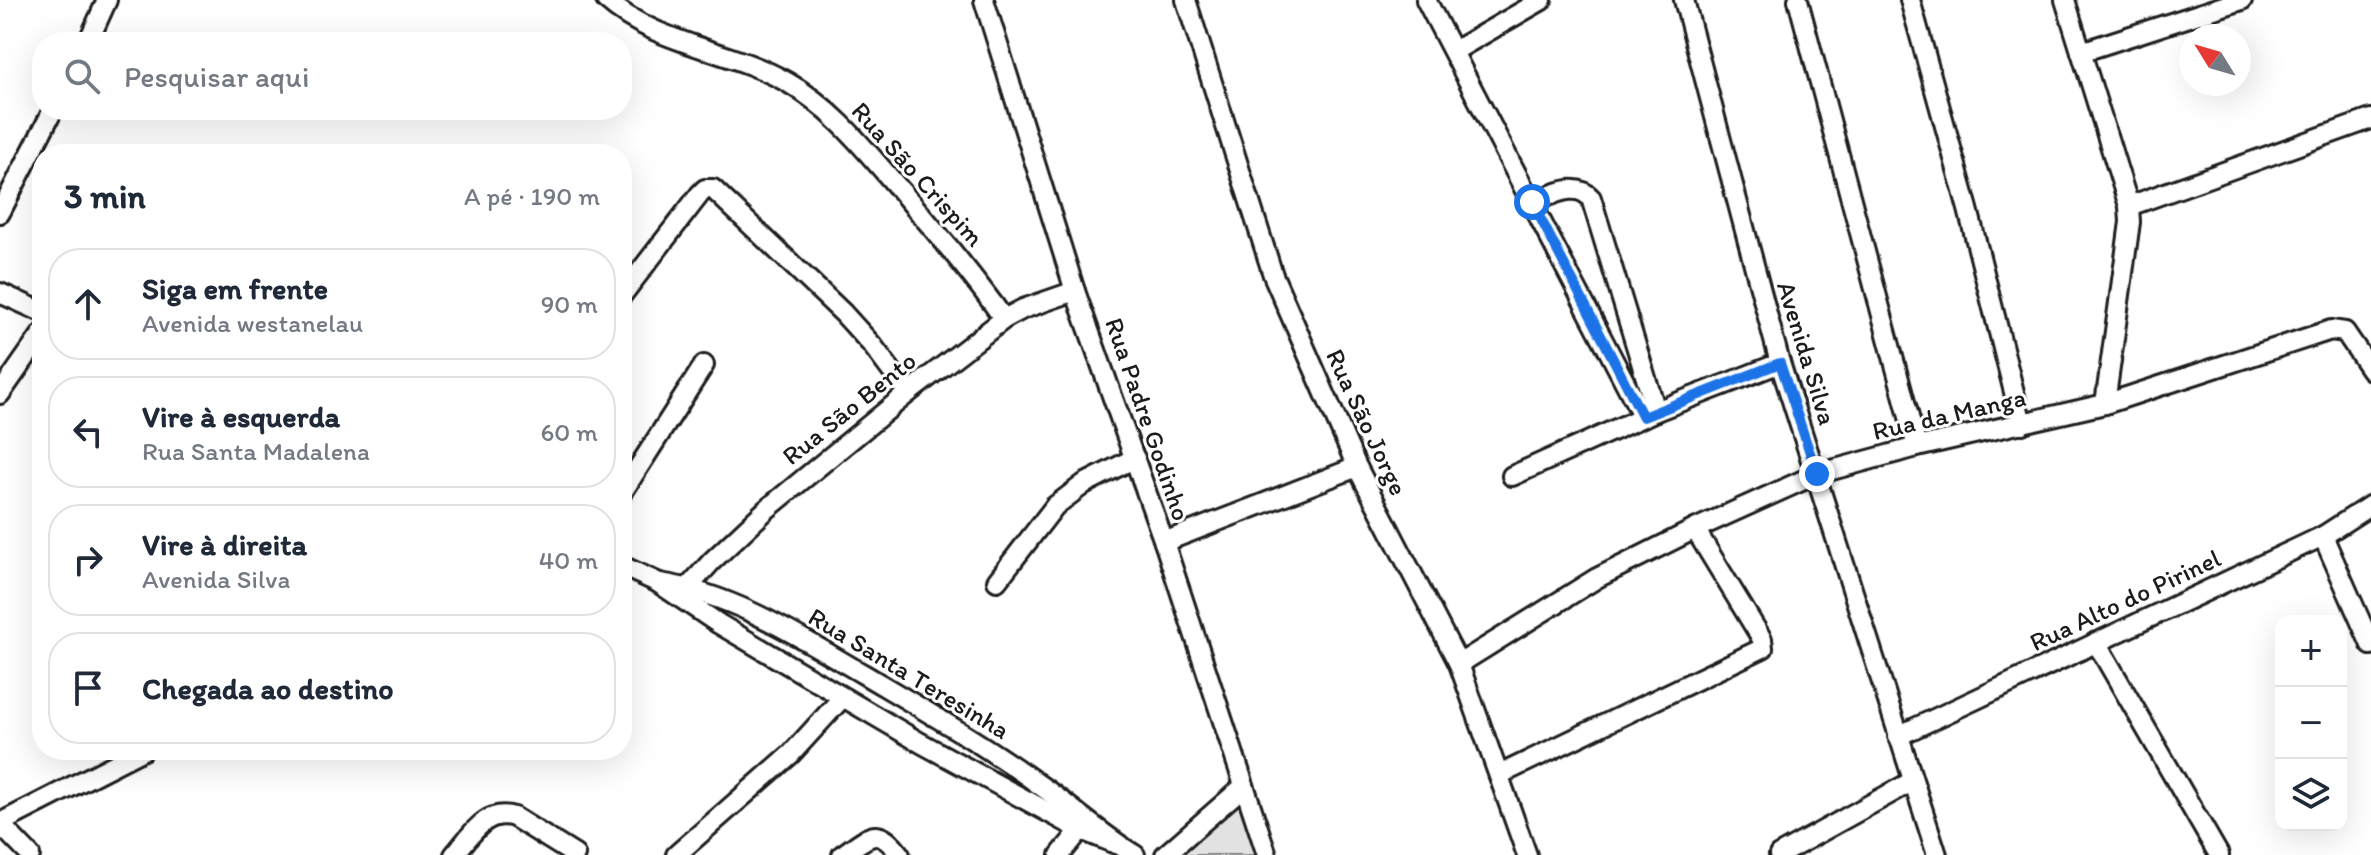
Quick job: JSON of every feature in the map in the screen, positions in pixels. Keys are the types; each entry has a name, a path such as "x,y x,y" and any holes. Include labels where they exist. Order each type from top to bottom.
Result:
{"street":[{"path":"93,32 107,0"},
{"name":"Rua São Crispim","path":"606,0 623,16 642,27 758,68 789,83 815,102 851,133 971,274 1004,319"},
{"name":"Rua Padre Godinho","path":"984,0 1075,291 1164,542 1267,855"},
{"name":"Rua São Jorge","path":"1186,0 1273,275 1357,467 1459,664 1527,855"},
{"path":"1426,0 1532,202 1649,414"},
{"path":"1454,51 1542,0"},
{"path":"1798,0 1917,447"},
{"path":"1910,0 1968,209 2022,424"},
{"path":"2065,0 2129,206 2130,222 2105,404"},
{"path":"2081,52 2219,3 2242,0"},
{"name":"Avenida Silva","path":"1688,3 1780,363 1911,782 1937,855"},
{"path":"2129,206 2371,119"},
{"path":"36,144 48,120"},
{"path":"0,213 32,151"},
{"path":"632,282 700,194 705,189 713,189 843,313 908,393"},
{"path":"1532,202 1570,189 1586,193 1591,198 1649,414"},
{"name":"Rua São Bento","path":"683,593 767,509 1004,319 1075,291"},
{"path":"0,293 32,307"},
{"name":"Rua da Manga","path":"1459,664 1597,578 1695,529 1817,474 1917,447 2105,404 2331,330 2339,329 2350,337 2371,370"},
{"path":"0,394 32,348"},
{"path":"1512,476 1649,414 1780,363"},
{"path":"632,477 704,365"},
{"path":"997,581 1055,506 1084,484 1135,458"},
{"path":"1164,542 1357,467"},
{"name":"Rua Alto do Pirinel","path":"1898,736 2323,536 2371,505"},
{"path":"1499,775 1763,648 1762,639 1695,529"},
{"path":"2323,536 2371,645"},
{"name":"Rua Santa Teresinha","path":"632,571 683,593 757,613 976,742 1085,825"},
{"name":"Rua Santa Teresinha","path":"683,593 842,698 1085,825 1135,855"},
{"path":"2096,642 2219,855"},
{"path":"676,855 765,779 842,698"},
{"path":"30,855 0,824 124,760"},
{"path":"1779,855 1911,782"},
{"path":"1165,855 1244,786"},
{"path":"454,855 485,820 503,814 514,817 575,855"},
{"path":"1060,855 1085,825"},
{"path":"842,855 872,834 879,834 891,842 900,855"}],"shaded area":[{"path":"1242,796 1261,855 1177,855"}],"route":[{"path":"1532,202 1643,417 1780,363 1817,474"}]}
